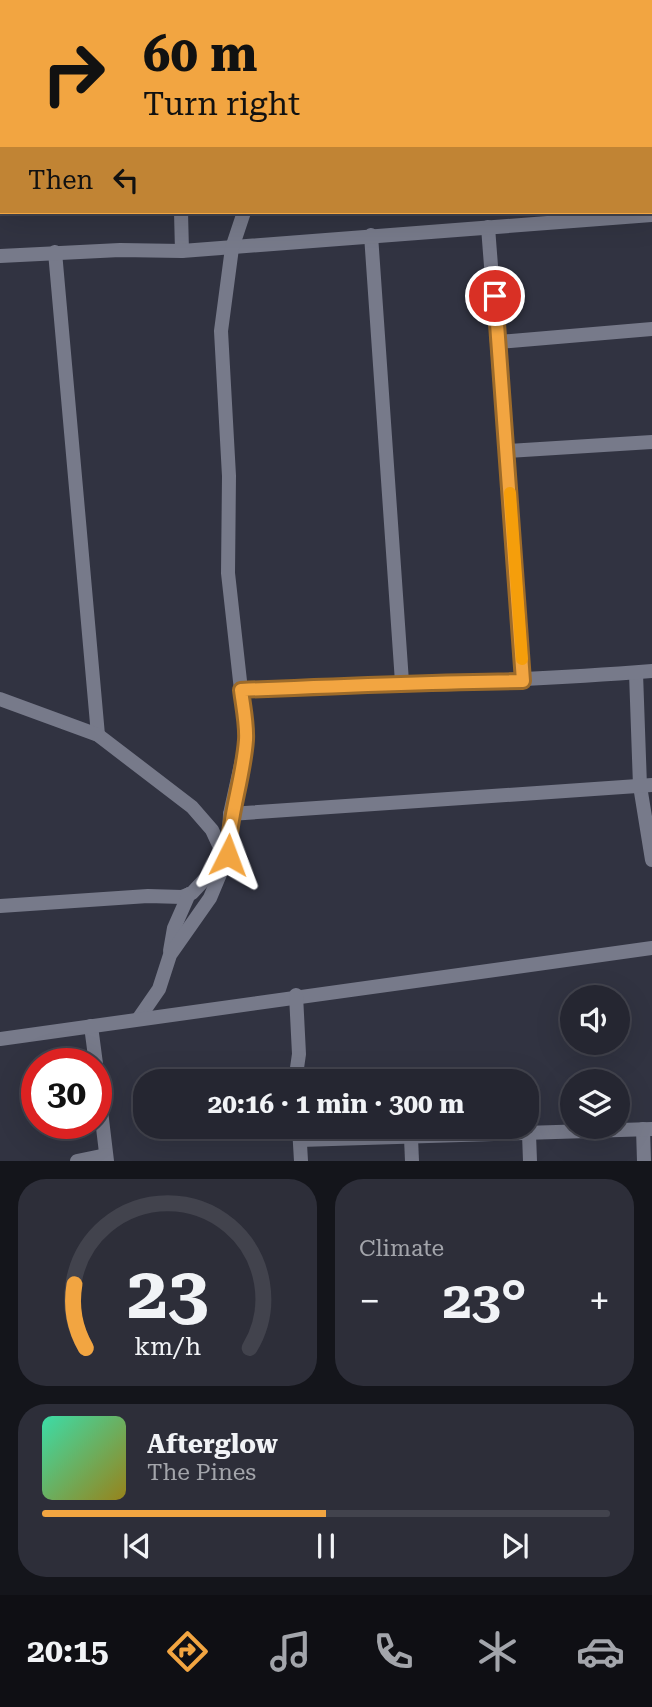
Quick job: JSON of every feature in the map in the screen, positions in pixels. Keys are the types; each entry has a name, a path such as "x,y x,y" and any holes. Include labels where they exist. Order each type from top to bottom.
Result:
{"street":[{"path":"181,214 182,251"},
{"path":"170,956 210,898 226,857 230,814 242,770 247,737 228,573 229,476 221,331 232,248 242,214"},
{"path":"0,256 55,252 232,248 652,215"},
{"path":"488,227 499,342 523,681"},
{"path":"371,235 402,682"},
{"path":"55,252 98,735"},
{"path":"499,342 652,329"},
{"path":"507,451 652,442"},
{"path":"241,690 296,690 402,682 523,681 652,671"},
{"path":"636,673 652,860"},
{"path":"0,699 98,735 192,807 212,830 226,857"},
{"path":"230,814 646,786"},
{"path":"139,1018 159,989 170,956 174,928 189,894 226,857"},
{"path":"0,906 148,896 182,897 189,894"},
{"path":"0,1039 296,995 652,948"},
{"path":"296,995 297,1069"},
{"path":"91,1026 94,1048"},
{"path":"539,1134 647,1129 644,1161"},
{"path":"77,1161 107,1158 105,1139"},
{"path":"299,1139 301,1161"},
{"path":"411,1139 412,1161"},
{"path":"529,1139 530,1161"}],"slow traffic":[{"path":"510,493 522,659"}],"route":[{"path":"228,855 230,814 242,770 247,737 241,690 296,690 402,682 523,681 495,296"}]}
